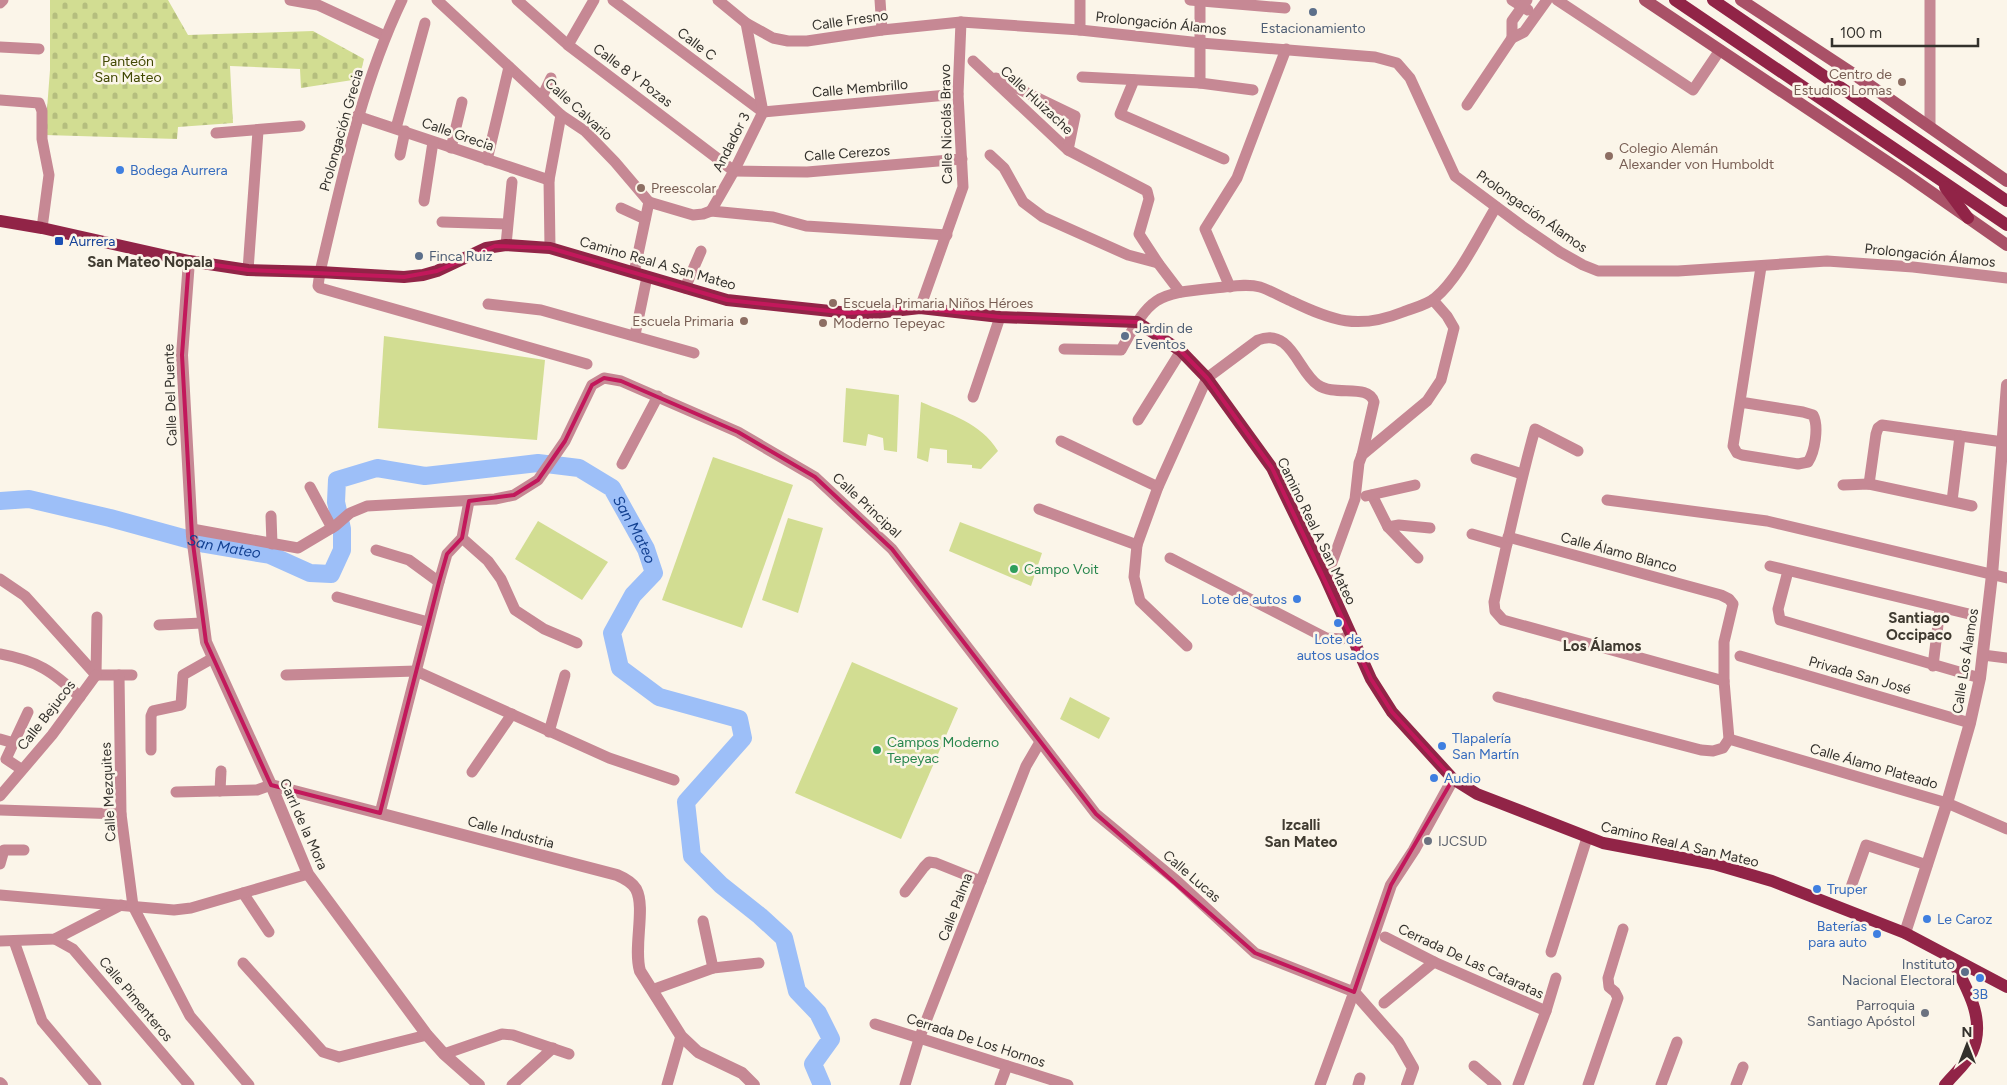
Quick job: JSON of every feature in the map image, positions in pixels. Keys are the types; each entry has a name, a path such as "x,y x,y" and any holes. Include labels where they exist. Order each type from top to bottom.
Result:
{"main road":[{"path":"1645,0 2007,245"},
{"path":"1675,0 2007,225"},
{"path":"1712,0 2007,201"},
{"path":"1741,0 1855,75 2007,182"},
{"path":"1939,179 1968,218"},
{"name":"Camino Real A San Mateo","path":"0,221 42,228 189,260 248,270 404,277 423,275 437,271 506,240 550,248 727,300 849,313 874,313 920,308 1000,317 1138,322 1180,351 1206,378 1272,468 1326,579 1370,679 1392,712 1453,779 1477,794 1587,838 1603,843 1714,864 1772,881 1905,933 2007,987"},
{"path":"1945,1085 1971,1053 1977,1036 1977,1017 1972,1000 1951,958"}],"street":[{"path":"0,3 3,0"},
{"path":"290,0 318,5 385,36"},
{"name":"Prolongación Grecia","path":"320,272 357,116 385,36 402,0"},
{"name":"Calle Calvario","path":"437,0 561,115 585,131 615,162 649,202"},
{"name":"Calle 8 Y Pozas","path":"517,0 568,45 734,171"},
{"path":"568,45 594,0"},
{"name":"Calle C","path":"613,0 763,112"},
{"name":"Calle Fresno","path":"718,0 746,24 773,38 788,41 807,41 882,30 961,22"},
{"path":"880,0 882,30"},
{"path":"1080,0 1080,30"},
{"path":"1200,83 1201,42 1195,0 1285,8 1271,0"},
{"path":"1467,105 1512,38 1524,32 1547,0"},
{"path":"1557,0 1694,90 1720,50"},
{"path":"1930,0 1930,128"},
{"path":"1512,38 1512,21 1520,2 1536,14"},
{"name":"Prolongación Álamos","path":"961,22 1080,30 1375,57 1397,63 1410,78 1455,176 1560,252 1583,265 1598,270 1678,271 1827,261 1913,267 2007,278"},
{"name":"Calle Nicolás Bravo","path":"920,308 963,187 958,94 961,22"},
{"path":"400,155 401,130 425,24"},
{"name":"Andador 3","path":"711,211 734,171 763,112 746,24"},
{"path":"0,47 39,49"},
{"path":"1230,287 1205,229 1237,178 1286,50"},
{"name":"Calle Huizache","path":"973,61 1068,150 1147,191 1149,199 1139,234 1158,264 1180,292"},
{"path":"486,160 509,67"},
{"name":"Calle Huizache","path":"986,73 1075,116 1068,150"},
{"path":"1082,77 1200,83 1253,90"},
{"path":"542,97 551,78"},
{"path":"1134,80 1120,114 1224,159"},
{"name":"Calle Membrillo","path":"763,112 958,94"},
{"path":"0,100 39,103 42,110 42,139 49,175 42,228"},
{"path":"451,148 462,102"},
{"path":"550,248 549,180 561,115"},
{"name":"Calle Grecia","path":"357,116 549,180"},
{"path":"216,134 300,126"},
{"path":"248,270 258,131"},
{"path":"424,201 433,142"},
{"path":"990,155 1004,168 1023,202 1042,217 1128,254 1158,264"},
{"name":"Calle Cerezos","path":"734,171 807,172 962,159"},
{"path":"506,240 512,182"},
{"path":"634,273 649,202 693,214 703,214 711,211 773,217 806,226 946,235"},
{"path":"1064,349 1121,350 1145,309 1155,301 1166,295 1180,292 1230,287 1260,287 1296,304 1342,322 1366,323 1391,317 1433,300 1448,286 1496,207"},
{"path":"621,208 645,219"},
{"path":"442,222 507,224"},
{"path":"685,288 701,251"},
{"name":"Calle Del Puente","path":"189,260 182,355 192,533"},
{"path":"1740,402 1813,415 1816,422 1812,455 1808,462 1798,464 1736,453 1733,446 1740,402 1762,266"},
{"path":"320,272 318,282 320,288 587,364"},
{"path":"635,335 647,277"},
{"path":"1362,455 1427,401 1440,380 1454,328 1447,316 1433,300"},
{"path":"488,304 541,310 694,353"},
{"path":"973,397 1000,317"},
{"path":"1187,646 1140,601 1134,577 1137,545 1158,487 1206,378 1264,337 1287,345 1316,384 1328,391 1366,391 1372,395 1374,402 1359,463 1355,499 1326,579"},
{"path":"1138,420 1180,351"},
{"name":"Calle Principal","path":"469,501 514,495 538,480 565,441 592,385 604,378 621,381 658,396 738,432 815,477 892,549 1040,742"},
{"name":"Calle Los Álamos","path":"1905,933 1947,803 1970,722 1980,678 1992,575 2007,385"},
{"path":"622,464 658,396"},
{"path":"1869,484 1876,434 1878,428 1882,425 2003,442"},
{"path":"1498,697 1701,750 1713,751 1723,748 1729,739 1724,681 1503,620 1495,611 1494,602 1507,541 1522,474 1535,430 1578,451"},
{"path":"1952,501 1960,436"},
{"path":"1061,441 1158,487"},
{"path":"1476,460 1522,474"},
{"path":"1355,499 1415,484"},
{"path":"1843,485 1869,484 1972,506"},
{"path":"310,487 334,527"},
{"path":"1372,495 1388,527 1418,558"},
{"path":"1607,500 1766,522 2007,578"},
{"path":"192,533 220,533 298,548 334,527 350,513 367,506 469,501 462,538 447,554 439,582 380,813"},
{"path":"1039,509 1137,545"},
{"path":"271,516 272,544"},
{"path":"1388,527 1399,525 1430,528"},
{"name":"Carrl de la Mora","path":"192,533 202,623 206,642 271,785 308,874 427,1034 444,1054 479,1085"},
{"name":"Calle Álamo Blanco","path":"1472,534 1507,541 1729,599 1732,604 1724,642 1724,681"},
{"path":"462,538 488,561 501,579 515,610 544,629 577,643"},
{"path":"376,550 409,560 439,582"},
{"path":"1170,558 1326,638 1342,639 1351,635"},
{"path":"1770,566 1968,614"},
{"path":"1788,571 1778,609 1780,620 1933,666 1980,678"},
{"path":"0,579 26,596 96,675 132,675"},
{"path":"337,597 428,622"},
{"path":"1933,666 1940,608"},
{"path":"96,675 97,617"},
{"path":"159,625 202,623"},
{"path":"0,654 18,657 44,667 58,677 80,698"},
{"path":"1983,655 2007,658"},
{"name":"Privada San José","path":"1740,656 1970,722"},
{"path":"150,750 150,716 153,711 181,705 183,675 213,658"},
{"path":"286,675 416,670 609,758 674,780"},
{"name":"Calle Bejucos","path":"0,796 21,769 52,735 96,675"},
{"name":"Calle Mezquites","path":"119,675 122,814 133,906"},
{"path":"549,732 565,675"},
{"path":"21,769 6,759 28,712"},
{"path":"472,772 512,714"},
{"path":"0,739 14,743"},
{"name":"Calle Álamo Plateado","path":"1729,739 1947,803 2007,829"},
{"name":"Calle Palma","path":"904,1085 919,1039 1026,766 1040,742"},
{"name":"Calle Lucas","path":"1040,742 1096,814 1178,881 1255,953 1354,992"},
{"path":"220,791 221,771"},
{"path":"1320,1085 1391,886 1414,850 1453,779"},
{"path":"176,792 257,790 271,785"},
{"name":"Calle Industria","path":"271,785 628,880 636,888 640,899 637,959 640,971 682,1036 698,1052 742,1073 754,1085"},
{"path":"0,810 122,814"},
{"path":"1551,952 1587,838"},
{"path":"1851,887 1866,845 1927,865"},
{"path":"0,864 4,850 24,850"},
{"path":"905,892 929,862 936,862 981,881"},
{"path":"0,895 174,910 192,908 308,874"},
{"path":"243,893 269,932"},
{"path":"0,941 55,939 121,905"},
{"path":"133,906 190,1016 248,1085"},
{"path":"703,921 713,968"},
{"path":"1588,1085 1618,998 1609,987 1608,978 1623,929"},
{"name":"Cerrada De Las Cataratas","path":"1385,938 1434,962 1546,1011"},
{"name":"Calle Pimenteros","path":"55,939 73,949 188,1085"},
{"path":"14,941 42,1021 96,1085"},
{"path":"1384,1003 1434,962"},
{"path":"652,990 713,968 759,963"},
{"path":"243,964 323,1052 339,1057 427,1034"},
{"path":"1518,1085 1546,1011 1556,978"},
{"path":"1354,992 1398,1042 1413,1068 1407,1085"},
{"name":"Cerrada De Los Hornos","path":"875,1024 1068,1085"},
{"path":"444,1054 502,1034 513,1035 569,1054"},
{"path":"667,1085 682,1036"},
{"path":"1661,1085 1677,1042"},
{"path":"512,1085 553,1048"},
{"path":"1000,1085 1008,1066"},
{"path":"1474,1066 1496,1085"},
{"path":"1736,1085 1743,1068"}],"highlighted area":[{"path":"495,246 550,248 727,300 849,313 920,308 1000,317 1137,322 1181,351 1207,378 1272,468 1371,679 1392,712 1453,779 1391,885 1354,992 1255,953 1096,814 892,549 815,477 738,432 621,381 604,378 592,385 565,441 538,480 514,495 469,501 462,538 447,554 439,582 380,813 271,785 206,642 192,536 182,355 189,261 248,270 404,277 437,271"}],"green space":[{"name":"Panteón San Mateo","path":"50,0 168,0 188,35 313,31 364,59 359,79 301,88 300,69 230,66 233,123 178,127 177,139 45,135 50,70"},
{"path":"384,336 545,360 537,440 378,428"},
{"path":"846,388 899,395 897,452 884,450 883,438 868,434 866,446 843,442"},
{"path":"921,402 974,426 991,441 998,451 981,469 972,468 972,465 947,463 947,450 930,448 928,462 917,458"},
{"path":"713,457 793,485 742,628 662,600"},
{"path":"788,518 823,528 798,613 762,600"},
{"path":"538,521 608,562 582,600 515,559"},
{"name":"Campo Voit","path":"960,522 1042,553 1031,586 949,551"},
{"name":"Campos Moderno Tepeyac","path":"852,662 958,708 901,839 795,793"},
{"path":"1070,697 1110,718 1099,739 1060,719"}],"waterway":[{"name":"San Mateo","path":"0,501 29,499 110,518 205,544 270,555 310,573 331,574 342,550 342,529 336,502 337,480 377,468 425,476 538,463 579,468 612,488 646,549 654,573 633,595 612,633 620,668 659,697 739,719 743,738 686,802 692,856 721,885 784,938 797,991 818,1013 831,1039 813,1064 822,1085"}],"place":[{"name":"Estacionamiento","path":"1313,12"},
{"name":"Centro de Estudios Lomas","path":"1902,82"},
{"name":"Colegio Alemán Alexander von Humboldt","path":"1609,156"},
{"name":"Bodega Aurrera","path":"120,170"},
{"name":"Preescolar","path":"641,188"},
{"name":"Aurrera","path":"59,241"},
{"name":"Finca Ruiz","path":"419,256"},
{"name":"Escuela Primaria Niños Héroes","path":"833,303"},
{"name":"Escuela Primaria","path":"744,321"},
{"name":"Moderno Tepeyac","path":"823,323"},
{"name":"Jardin de Eventos","path":"1125,336"},
{"name":"Campo Voit","path":"1014,569"},
{"name":"Lote de autos","path":"1297,599"},
{"name":"Lote de autos usados","path":"1338,623"},
{"name":"Tlapalería San Martín","path":"1442,746"},
{"name":"Campos Moderno Tepeyac","path":"877,750"},
{"name":"Audio","path":"1434,778"},
{"name":"IJCSUD","path":"1428,841"},
{"name":"Truper","path":"1817,889"},
{"name":"Le Caroz","path":"1927,919"},
{"name":"Baterías para auto","path":"1877,934"},
{"name":"Instituto Nacional Electoral","path":"1965,972"},
{"name":"3B","path":"1980,978"},
{"name":"Parroquia Santiago Apóstol","path":"1925,1013"}],"district":[{"name":"San Mateo Nopala","path":"150,262"},
{"name":"Santiago Occipaco","path":"1919,626"},
{"name":"Los Álamos","path":"1602,646"},
{"name":"Izcalli San Mateo","path":"1301,834"}]}
